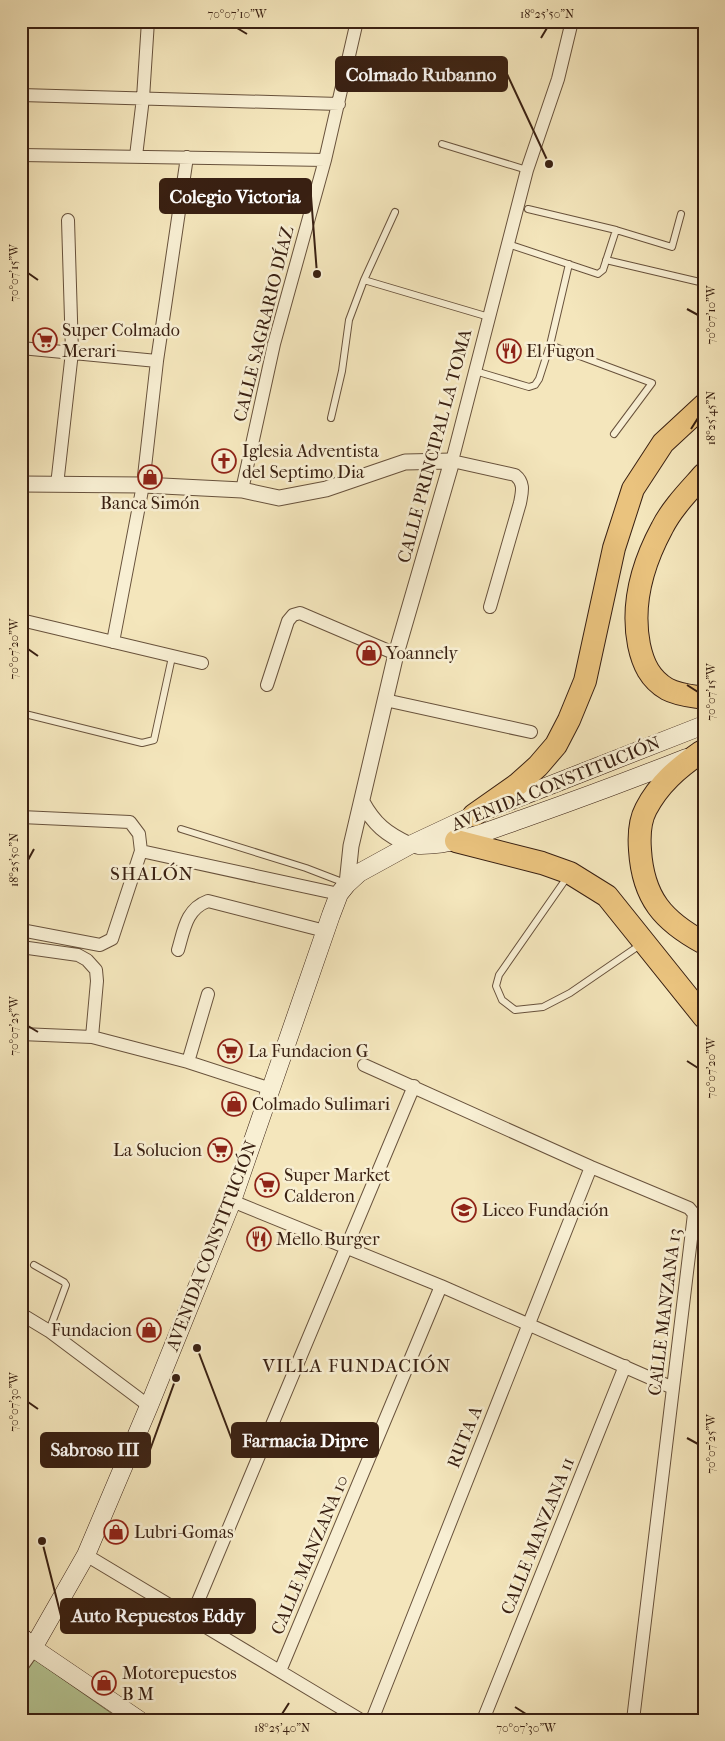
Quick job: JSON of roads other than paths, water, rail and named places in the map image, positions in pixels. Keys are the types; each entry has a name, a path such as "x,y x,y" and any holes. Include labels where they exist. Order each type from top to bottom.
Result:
{"highway":[{"path":"474,815 518,784 538,766 556,745 570,720 585,681 614,548 633,489 663,443 704,405"},
{"path":"704,474 676,507 663,526 650,551 636,604 636,627 643,660 657,682 668,690 704,698"},
{"path":"701,752 676,770 657,791 645,811 639,834 640,862 645,884 656,905 669,920 704,943"},
{"path":"456,841 542,863 570,873 607,896 704,1017"}],"main road":[{"name":"AVENIDA CONSTITUCIÓN","path":"27,1642 86,1555 149,1406 232,1201 325,930 343,889 359,873 410,845 474,815 704,725"},
{"name":"AVENIDA CONSTITUCIÓN","path":"410,845 432,846 456,841 614,787 701,752"},
{"path":"27,1642 139,1720"}],"street":[{"path":"136,156 143,98 148,21"},
{"name":"CALLE SAGRARIO DÍAZ","path":"242,490 274,344 325,160 357,21"},
{"name":"CALLE PRINCIPAL LA TOMA","path":"343,889 351,846 396,654 452,461 527,170 558,79 572,21"},
{"path":"21,94 339,104"},
{"path":"21,155 325,160"},
{"path":"113,642 143,485 157,361 187,157"},
{"path":"57,485 72,352 68,220"},
{"path":"21,348 157,361"},
{"path":"21,484 143,485 242,490 279,498 326,489 405,462 452,461 515,475 520,479 523,486 520,504 490,607"},
{"path":"267,685 288,621 293,615 300,613 396,654"},
{"path":"21,620 202,663"},
{"path":"385,700 531,732"},
{"path":"362,802 370,816 379,826 392,837 410,845"},
{"path":"21,818 130,822 139,834 141,851 112,939 100,946 21,930"},
{"path":"141,851 343,889"},
{"path":"178,950 187,918 198,905 208,901 325,930"},
{"path":"21,947 78,955 88,960 96,970 97,981 92,1037"},
{"path":"188,1062 208,994"},
{"path":"21,1034 92,1037 188,1062 271,1089"},
{"name":"CALLE MANZANA 13","path":"364,1064 590,1167 689,1208 694,1214 633,1720"},
{"path":"191,1618 414,1086"},
{"name":"RUTA A","path":"372,1720 590,1167"},
{"path":"232,1201 441,1286 673,1388"},
{"name":"CALLE MANZANA 10","path":"280,1671 441,1286"},
{"path":"21,1314 49,1331 149,1406"},
{"name":"CALLE MANZANA 11","path":"483,1720 625,1366"},
{"path":"86,1555 361,1720"},
{"name":"AVENIDA CONSTITUCIÓN","path":"21,1665 27,1642"}],"lane":[{"path":"442,144 527,170"},
{"path":"528,209 616,230 672,246 681,214"},
{"path":"330,418 342,371 349,320 364,280 395,212"},
{"path":"508,244 598,274 603,270 616,230"},
{"path":"606,260 704,283"},
{"path":"475,371 529,387 535,385 539,379 550,345 569,264"},
{"path":"364,280 489,317"},
{"path":"550,345 652,384 614,434"},
{"path":"21,713 142,743 154,740 172,657"},
{"path":"181,829 306,868 343,889"},
{"path":"570,873 499,975 496,986 502,1000 516,1010 543,1007 570,994 644,942"},
{"path":"34,1265 66,1285 49,1331"}],"place":[{"name":"Colmado Rubanno","path":"549,164"},
{"name":"Colegio Victoria","path":"317,274"},
{"name":"Super Colmado Merari","path":"45,340"},
{"name":"El Fugon","path":"509,351"},
{"name":"Iglesia Adventista del Septimo Dia","path":"224,461"},
{"name":"Banca Simón","path":"150,477"},
{"name":"Yoannely","path":"369,653"},
{"name":"La Fundacion G","path":"230,1051"},
{"name":"Colmado Sulimari","path":"234,1104"},
{"name":"La Solucion","path":"220,1150"},
{"name":"Super Market Calderon","path":"267,1185"},
{"name":"Liceo Fundación","path":"464,1210"},
{"name":"Mello Burger","path":"259,1239"},
{"name":"Fundacion","path":"149,1330"},
{"name":"Farmacia Dipre","path":"197,1348"},
{"name":"Sabroso III","path":"176,1378"},
{"name":"Lubri-Gomas","path":"116,1532"},
{"name":"Auto Repuestos Eddy","path":"42,1541"},
{"name":"Motorepuestos B M","path":"104,1683"}],"district":[{"name":"SHALÓN","path":"152,874"},
{"name":"VILLA FUNDACIÓN","path":"357,1366"}]}
